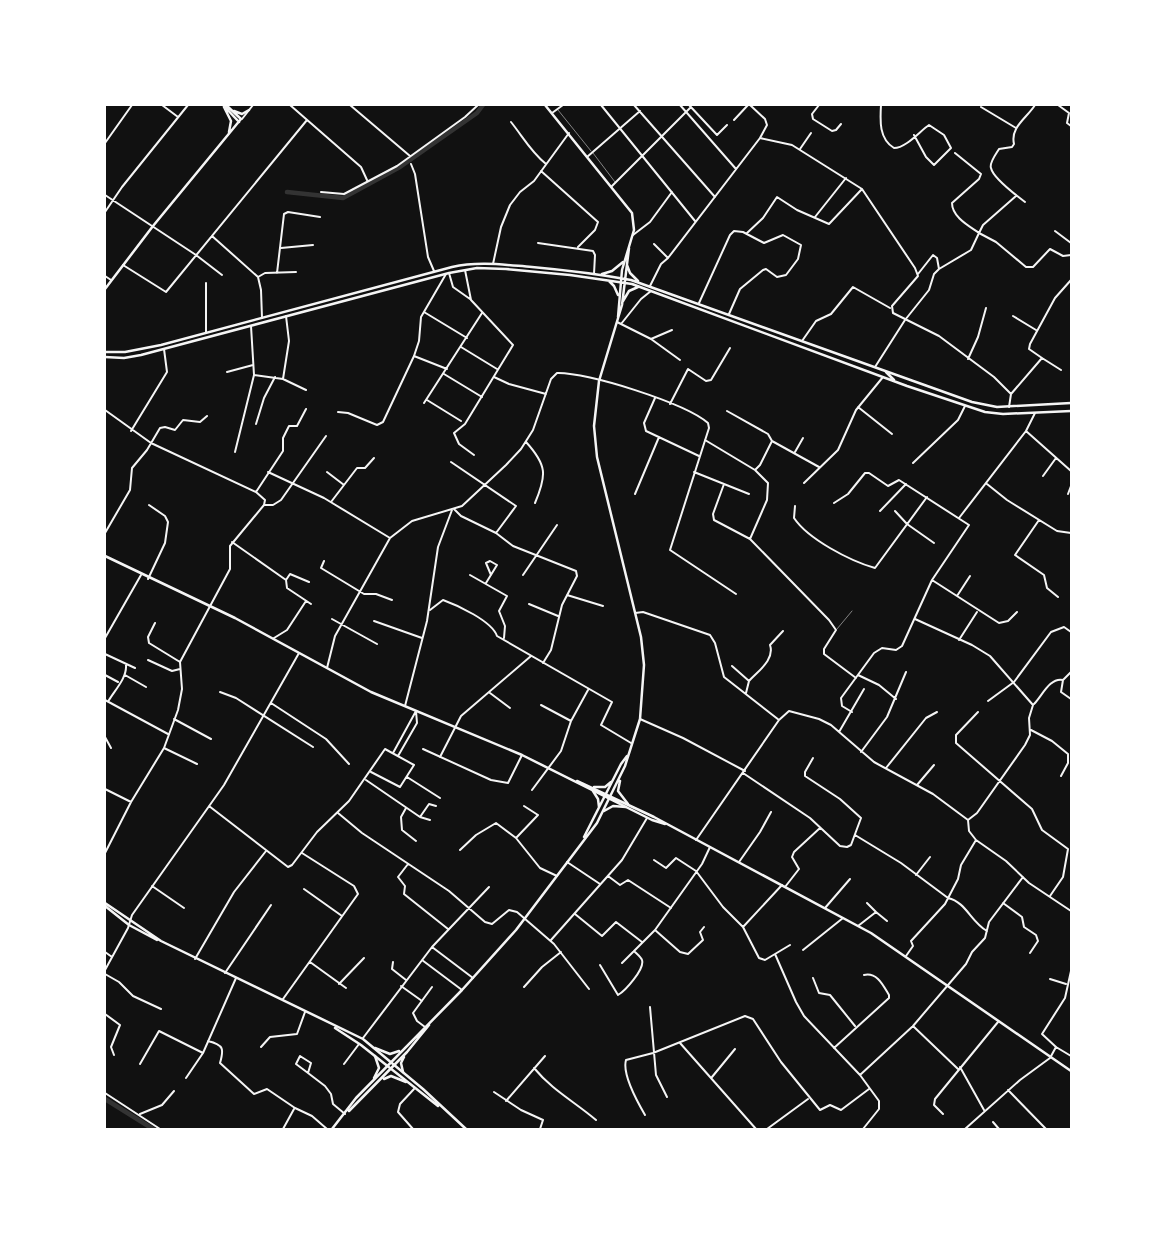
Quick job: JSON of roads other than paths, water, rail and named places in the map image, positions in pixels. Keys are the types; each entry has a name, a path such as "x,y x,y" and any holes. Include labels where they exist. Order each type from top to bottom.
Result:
{"main road":[{"path":"545,105 632,213 635,224 620,278 618,320"},
{"path":"224,106 242,114 249,110"},
{"path":"224,106 240,121"},
{"path":"224,106 231,121 228,136"},
{"path":"231,110 240,121"},
{"path":"105,289 153,226 240,121"},
{"path":"622,305 629,248"},
{"path":"601,274 615,269 624,260"},
{"path":"105,352 129,352 434,272 469,264 493,264 601,274 624,278 699,303 972,402 1009,407 1071,403"},
{"path":"627,264 630,273 643,284"},
{"path":"105,357 133,357 448,273 464,270 508,270 601,279 642,288 965,406 1003,414 1071,411"},
{"path":"601,279 614,286 618,301"},
{"path":"332,1129 372,1081 462,990 525,919 603,813 620,777 640,719 644,656 596,450 594,418 600,381 622,305 628,291 642,288"},
{"path":"887,371 887,376 897,382"},
{"path":"105,556 148,579 274,639 404,707 455,726 548,767 665,824 784,886 858,926 906,956 998,1022 1071,1071"},
{"path":"582,840 628,755"},
{"path":"594,789 608,785 616,775"},
{"path":"620,777 618,791 627,806 647,818 665,824"},
{"path":"594,789 598,799 598,811"},
{"path":"603,813 613,806 627,806"},
{"path":"105,905 160,941"},
{"path":"105,905 129,925 330,1025 363,1039 466,1129"},
{"path":"345,1114 395,1065 425,1032 429,1024"},
{"path":"330,1025 359,1044 414,1089 440,1107"},
{"path":"375,1048 393,1054 403,1049"},
{"path":"403,1072 401,1064 407,1052"},
{"path":"372,1081 379,1068 375,1056"},
{"path":"376,1085 391,1076 406,1082"}],"street":[{"path":"105,143 132,105"},
{"path":"162,105 178,117"},
{"path":"105,212 112,200 188,105"},
{"path":"240,121 253,105"},
{"path":"290,105 361,166 367,180"},
{"path":"350,105 410,156"},
{"path":"320,192 344,194 367,180 397,166 465,117 478,105"},
{"path":"552,113 563,105"},
{"path":"601,105 696,221"},
{"path":"634,105 715,197"},
{"path":"680,105 736,169"},
{"path":"650,286 661,264 668,258 767,128 766,122 749,105 734,120"},
{"path":"819,105 812,114 813,119 832,131 836,130 841,124"},
{"path":"881,105 881,132 890,146 898,148 914,136 932,125 944,135 951,148 934,165 926,157 914,136"},
{"path":"1026,202 1016,196 990,167 999,149 1009,149 1014,145 1012,135 1035,105"},
{"path":"1058,105 1069,113 1067,123 1071,126"},
{"path":"612,186 690,106 716,135 727,125"},
{"path":"981,107 1016,128"},
{"path":"588,156 640,111"},
{"path":"123,265 166,292 307,120"},
{"path":"511,122 520,132 529,148 546,164"},
{"path":"493,264 506,212 541,171 569,133"},
{"path":"800,149 811,133"},
{"path":"760,138 785,142 800,149 862,189 918,274"},
{"path":"955,153 981,174 979,179 952,203 952,207 965,225 996,242 1026,268 1033,267 1050,249 1063,256 1071,255"},
{"path":"410,164 415,174 428,257 434,272"},
{"path":"541,171 598,222 594,230 578,247"},
{"path":"815,217 846,178"},
{"path":"746,234 763,218 777,197 797,210 829,224 862,189"},
{"path":"633,236 650,222 672,192"},
{"path":"105,195 196,254 222,275"},
{"path":"875,367 905,320 930,290 934,274 970,250 983,224 1016,196"},
{"path":"277,272 285,213 320,217"},
{"path":"699,303 730,235 734,231 746,234 764,243 783,236 798,242 801,249 798,259 786,274 777,277 766,269 763,270 746,283 736,296 729,314"},
{"path":"1055,231 1071,243"},
{"path":"212,236 258,277 261,290 262,318"},
{"path":"538,243 578,247 593,251 596,255 594,274"},
{"path":"654,244 668,258"},
{"path":"280,248 313,245"},
{"path":"891,308 933,256 937,258 939,269"},
{"path":"464,270 471,300"},
{"path":"258,277 265,273 296,272"},
{"path":"448,273 453,287 471,300 513,344 465,424 454,435 459,444 474,455"},
{"path":"338,412 348,413 380,425 402,384 414,356 424,312 448,273"},
{"path":"105,276 111,280"},
{"path":"1061,370 1030,349 1037,331 1055,298 1071,280"},
{"path":"206,283 206,333"},
{"path":"802,340 816,321 831,314 852,288 857,288 891,308 893,313 939,336 994,377 1010,394"},
{"path":"621,324 650,291"},
{"path":"968,359 978,338 986,308"},
{"path":"424,312 467,338"},
{"path":"424,403 482,313"},
{"path":"283,379 288,341 286,316"},
{"path":"1013,316 1037,331"},
{"path":"618,320 621,324 651,339 680,360"},
{"path":"235,452 254,374 251,326"},
{"path":"651,339 672,330"},
{"path":"461,347 497,369"},
{"path":"670,404 688,369 709,381 713,378 730,348"},
{"path":"131,431 152,400 167,372 164,349"},
{"path":"414,356 447,369"},
{"path":"1009,407 1010,394 1042,358"},
{"path":"227,372 253,365"},
{"path":"327,668 334,638 390,538 412,522 453,509 468,501 486,484 526,442 536,424 551,379 557,373 600,381 655,397 708,423 709,428 670,550 736,594"},
{"path":"254,374 283,379 306,390"},
{"path":"444,374 482,396"},
{"path":"256,424 264,398 274,377"},
{"path":"494,377 509,384 546,394"},
{"path":"804,483 838,450 858,407 883,377"},
{"path":"655,397 643,426 646,431 699,456"},
{"path":"427,400 461,421"},
{"path":"913,463 958,420 965,406"},
{"path":"858,407 892,434"},
{"path":"256,492 283,451 283,438 289,426 297,426 306,409"},
{"path":"105,410 131,431 151,443 264,497 264,505 232,542 229,549 230,566 180,662 182,689 164,748 131,802 105,852"},
{"path":"727,411 768,434 772,441 819,467"},
{"path":"959,518 1026,431 1035,413"},
{"path":"105,533 130,490 132,468 162,427 175,430 183,420 200,422 207,416"},
{"path":"1026,431 1071,470"},
{"path":"264,505 277,504 326,436"},
{"path":"635,494 659,438"},
{"path":"795,453 803,438"},
{"path":"705,440 755,470 767,480 769,489 767,500 750,539"},
{"path":"755,470 772,441"},
{"path":"526,442 540,458 543,468 544,478 535,503"},
{"path":"331,502 358,467 365,468 374,458"},
{"path":"1043,476 1056,458"},
{"path":"451,462 516,506 496,533"},
{"path":"268,472 331,502 390,538"},
{"path":"326,472 344,485"},
{"path":"694,472 749,494"},
{"path":"834,503 848,494 867,472 888,486 897,480 906,484 969,525 932,580 899,649 878,650 840,703 852,712"},
{"path":"724,484 712,518 750,539 829,620 836,630 824,649 824,654 857,677 878,685 896,699"},
{"path":"880,511 906,484"},
{"path":"987,484 1007,500 1061,533 1071,533"},
{"path":"1068,494 1071,486"},
{"path":"796,506 794,518 806,532 828,547 873,568 878,566 927,497"},
{"path":"148,579 165,543 168,522 165,516 149,505"},
{"path":"453,509 461,516 496,533 513,546 576,571 577,576 558,616 551,650 543,663"},
{"path":"404,707 430,610 438,547 453,509"},
{"path":"895,511 907,524 934,543"},
{"path":"1039,520 1015,555 1044,574 1048,588 1058,597"},
{"path":"523,575 557,525"},
{"path":"232,542 286,580"},
{"path":"324,560 322,568 361,592 376,594 392,600"},
{"path":"486,583 497,565 490,561 486,563 491,574"},
{"path":"309,582 290,574 286,580 287,588 312,604"},
{"path":"105,638 141,575"},
{"path":"470,575 506,596 499,611 505,626 504,640"},
{"path":"957,596 970,576"},
{"path":"932,580 977,612 999,623 1004,624 1017,612"},
{"path":"567,595 603,606"},
{"path":"430,610 444,600 484,622 504,640 588,690 612,702 602,725 632,744"},
{"path":"274,639 287,630 306,601"},
{"path":"529,604 558,616"},
{"path":"635,613 643,612 710,635 715,643 724,678 779,720"},
{"path":"959,640 977,612"},
{"path":"332,619 343,623 377,644"},
{"path":"915,619 972,645 990,656 1033,705"},
{"path":"374,621 422,638"},
{"path":"155,623 148,637 150,643 180,662"},
{"path":"988,701 1014,682 1051,632 1064,627 1071,632"},
{"path":"746,694 748,681 770,659 772,650 770,645 783,631"},
{"path":"105,970 130,920 237,764 299,653"},
{"path":"105,654 134,668"},
{"path":"440,757 462,716 531,656"},
{"path":"148,660 172,671 180,668"},
{"path":"109,701 118,682 125,675 126,665"},
{"path":"732,666 748,681"},
{"path":"861,752 876,734 896,699 906,672"},
{"path":"1071,672 1063,680 1061,692 1071,699"},
{"path":"105,675 118,682"},
{"path":"125,675 146,687"},
{"path":"1063,680 1055,680 1033,705 1029,718 1031,730 1025,745 977,812 968,820 968,831 976,840 1002,858 1023,877 1071,911"},
{"path":"839,732 864,689"},
{"path":"532,790 561,751 571,721 588,690"},
{"path":"220,692 236,698 313,747"},
{"path":"490,693 510,708"},
{"path":"105,700 168,734"},
{"path":"272,703 326,739 349,764"},
{"path":"541,705 571,721"},
{"path":"392,754 416,711"},
{"path":"398,756 416,723 416,711"},
{"path":"696,840 779,720 789,711 818,719 839,732 861,752 917,785 968,820"},
{"path":"886,768 926,718 937,712"},
{"path":"978,712 956,735 956,743 998,782 1032,809 1042,830 1068,849 1063,877 1050,896"},
{"path":"174,719 211,739"},
{"path":"640,719 683,738 744,772 810,818 843,848 850,844 855,835 860,821 859,815 805,776 805,772 813,758"},
{"path":"1031,730 1052,741 1068,754 1068,763 1061,776"},
{"path":"105,737 111,748"},
{"path":"164,748 197,764"},
{"path":"423,748 491,780 508,783 522,755"},
{"path":"209,806 288,867 302,853 317,832 338,812 366,780 385,749 414,765 401,787 398,788 371,772"},
{"path":"917,785 934,765"},
{"path":"407,777 440,798"},
{"path":"366,780 420,817 430,820"},
{"path":"105,789 131,802"},
{"path":"420,817 429,804 436,806"},
{"path":"516,838 538,815 524,806"},
{"path":"406,808 401,817 402,830 416,841"},
{"path":"338,812 362,833 449,891 467,908 489,924 495,923 509,910 517,912 551,940 589,989"},
{"path":"738,862 772,812"},
{"path":"551,940 576,914 628,852 647,818"},
{"path":"460,850 468,841 492,824 500,825 516,838 536,865 557,876"},
{"path":"744,926 784,886 798,869 792,857 794,852 820,828"},
{"path":"855,835 948,898 961,904 976,922 987,930"},
{"path":"906,956 913,946 911,941 948,898 958,879 961,865 976,840"},
{"path":"622,963 655,930 696,871 710,847"},
{"path":"195,959 234,892 266,851"},
{"path":"282,1001 358,894 356,888 302,853"},
{"path":"916,875 930,857"},
{"path":"654,860 666,868 676,858 696,871 719,902 744,926 761,960 765,960 790,945"},
{"path":"567,862 600,884"},
{"path":"408,864 398,877 405,886 404,894 448,930"},
{"path":"608,876 620,884 628,880 671,908"},
{"path":"860,1076 913,1026 946,985 966,964 972,952 980,945 989,922 1023,877"},
{"path":"825,908 850,879"},
{"path":"152,886 184,908"},
{"path":"363,1039 421,960 489,886"},
{"path":"304,889 342,916"},
{"path":"867,903 887,921"},
{"path":"1003,903 1022,917 1024,926 1036,936 1038,941 1030,953"},
{"path":"225,973 271,906"},
{"path":"858,926 876,912"},
{"path":"576,914 602,936 616,922 643,942"},
{"path":"803,950 843,918"},
{"path":"655,930 680,952 688,954 703,940 700,932 704,927"},
{"path":"432,947 473,978"},
{"path":"600,965 618,995 626,989 642,966 641,958 634,951"},
{"path":"105,952 112,957"},
{"path":"524,987 542,967 561,952"},
{"path":"775,954 804,1016 860,1076 880,1105 877,1113 863,1129"},
{"path":"339,984 364,958"},
{"path":"421,960 462,990"},
{"path":"310,962 346,988"},
{"path":"393,962 392,969 406,980"},
{"path":"1071,971 1065,998 1042,1034 1056,1048 1071,1056"},
{"path":"105,974 124,987 133,996 161,1009"},
{"path":"834,1048 889,998 889,995 878,979 872,975 864,975"},
{"path":"186,1078 203,1053 236,978"},
{"path":"813,978 819,993 830,994 856,1026"},
{"path":"1050,979 1067,985"},
{"path":"401,986 422,1001"},
{"path":"425,1027 416,1021 414,1013 432,987"},
{"path":"650,1007 656,1075 667,1097"},
{"path":"261,1047 270,1037 297,1034 305,1012"},
{"path":"105,1014 120,1025 111,1046 114,1055"},
{"path":"645,1115 636,1100 626,1060 653,1053 730,1022 749,1017 760,1028 780,1062 808,1099 820,1110 830,1105 841,1110 869,1089"},
{"path":"943,1114 936,1107 935,1101 959,1068 998,1022"},
{"path":"913,1026 959,1068 984,1110"},
{"path":"140,1064 159,1031 203,1053"},
{"path":"208,1041 222,1049 224,1055 220,1063 254,1094 266,1089 295,1108 312,1116 327,1129"},
{"path":"680,1043 756,1129"},
{"path":"344,1064 359,1044"},
{"path":"965,1129 984,1110 1050,1058 1056,1048"},
{"path":"712,1077 735,1049"},
{"path":"308,1073 311,1063 300,1056 296,1064 325,1086 333,1104 345,1114"},
{"path":"506,1101 545,1056"},
{"path":"534,1068 565,1099 596,1120"},
{"path":"413,1129 399,1116 398,1112 400,1104 414,1089"},
{"path":"1008,1090 1046,1129"},
{"path":"138,1115 162,1105 174,1091"},
{"path":"494,1092 506,1101 543,1120 540,1129"},
{"path":"105,1093 160,1129"},
{"path":"767,1129 808,1099"},
{"path":"283,1129 295,1108"},
{"path":"993,1122 999,1129"}],"lane":[{"path":"554,105 616,182"},
{"path":"836,630 852,611"}],"waterway":[{"path":"287,192 343,198 400,167 477,113 483,105"},
{"path":"105,1099 153,1129"}]}
